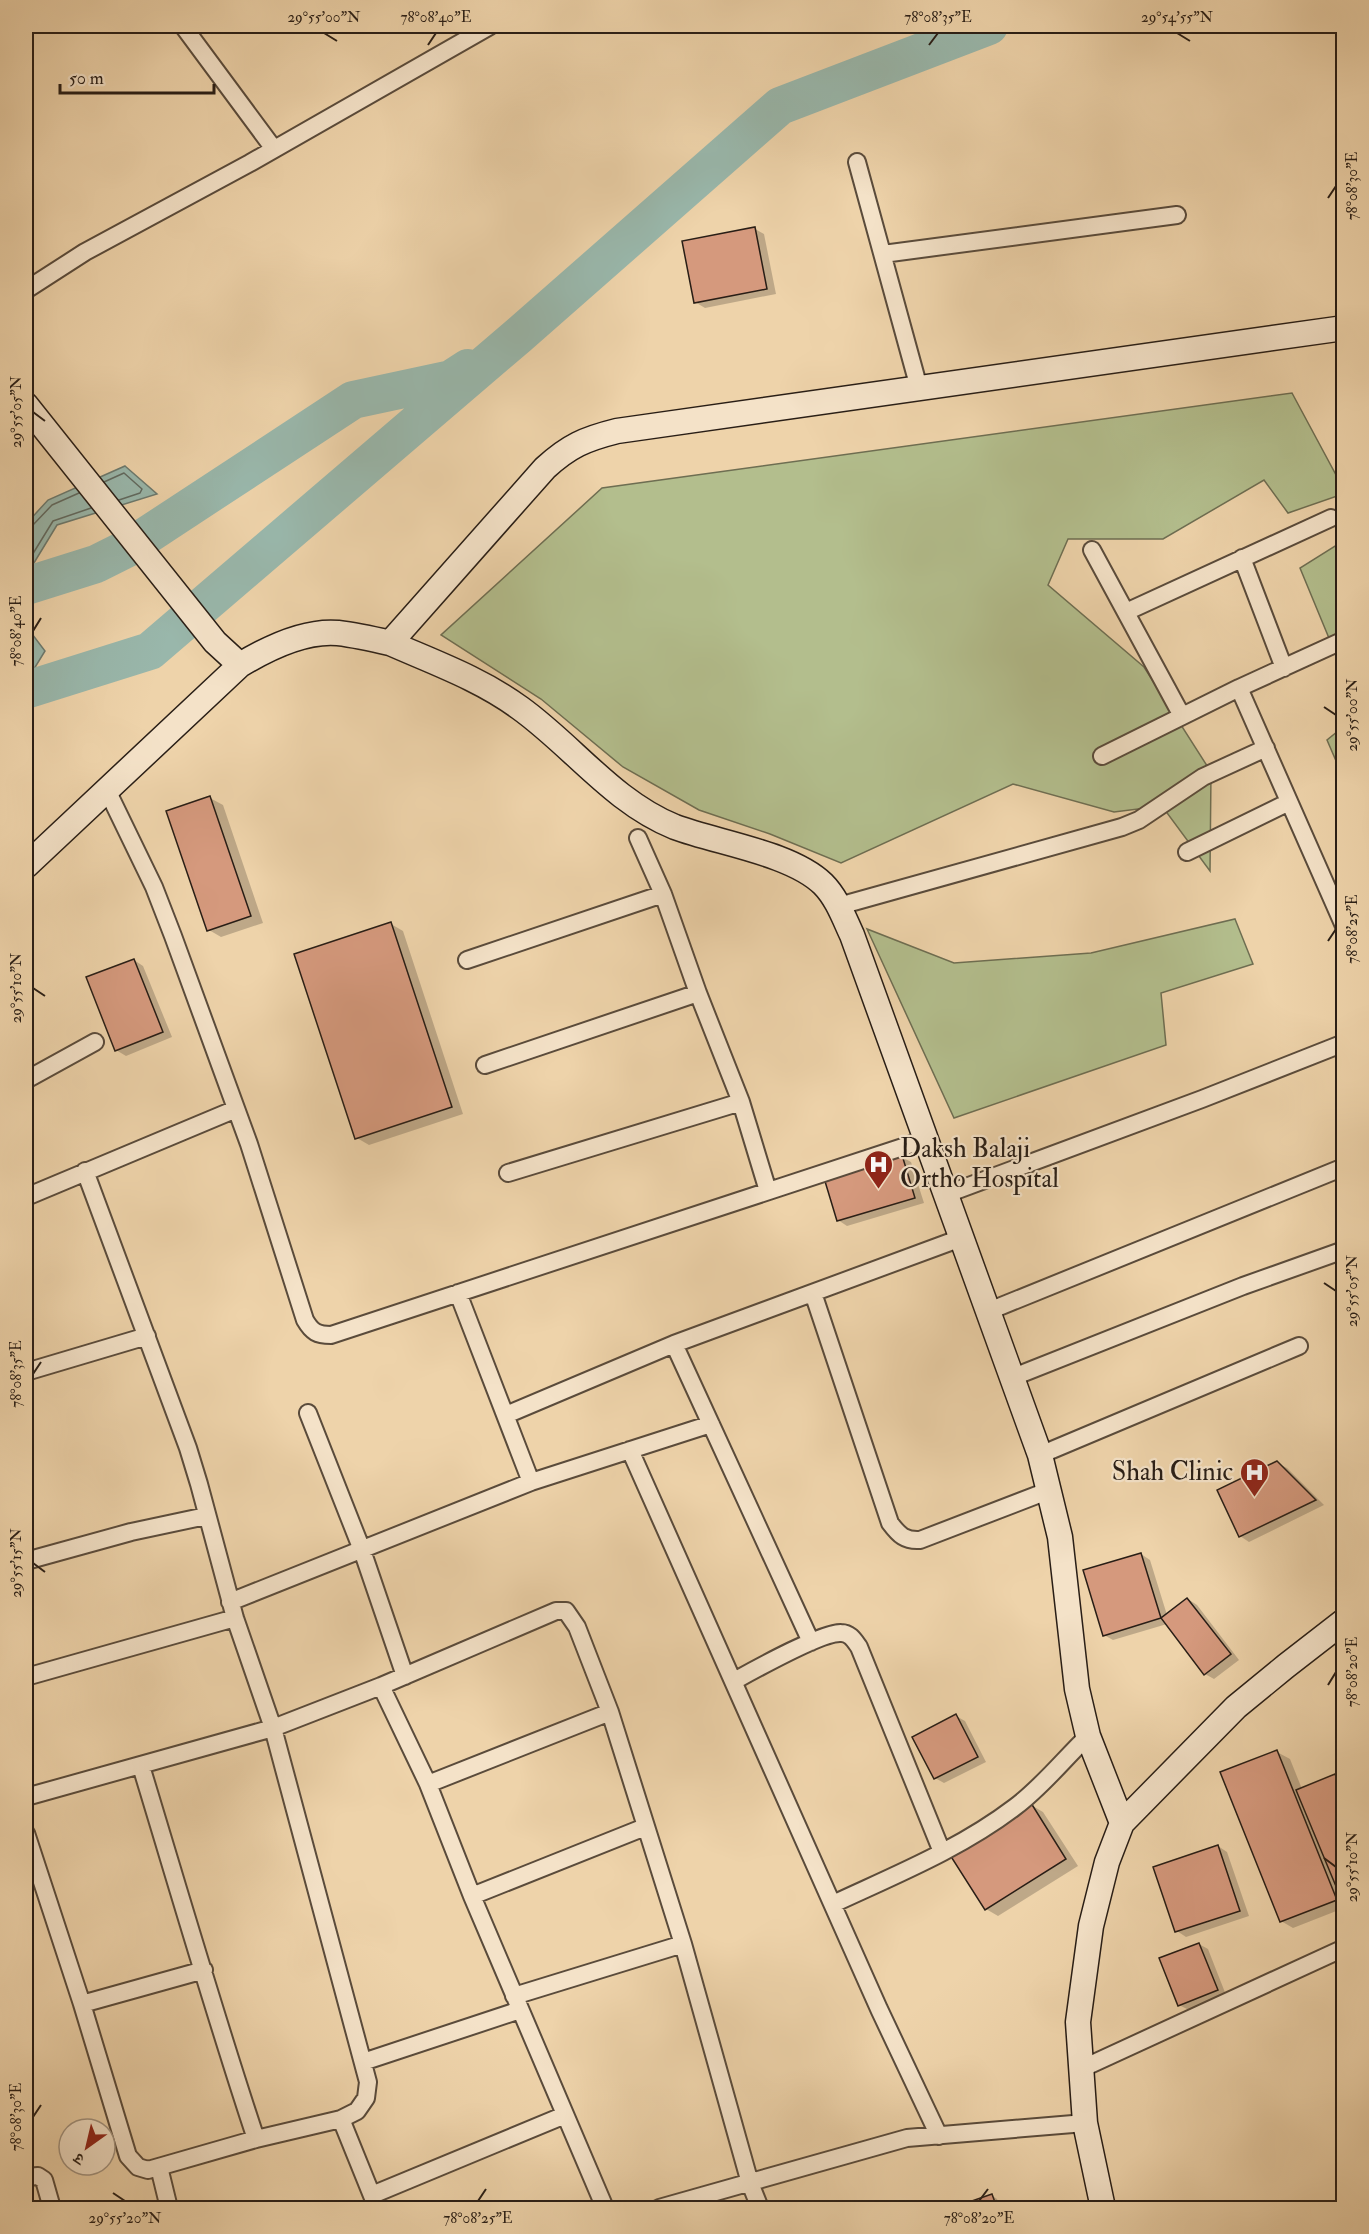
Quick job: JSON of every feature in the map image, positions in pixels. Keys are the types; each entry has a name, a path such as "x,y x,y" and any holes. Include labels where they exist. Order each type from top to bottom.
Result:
{"street":[{"path":"183,26 274,149"},
{"path":"26,290 85,252 274,149 490,26"},
{"path":"857,162 919,388"},
{"path":"883,254 1178,215"},
{"path":"390,643 545,468 563,452 590,438 617,431 1344,328"},
{"path":"26,405 215,642 240,665"},
{"path":"1126,612 1331,518"},
{"path":"1092,550 1182,716"},
{"path":"1242,558 1284,668"},
{"path":"26,866 240,665 269,648 298,638 336,633 390,643 465,676 518,706 547,729 603,782 642,808 673,826 776,858 801,869 823,884 839,906 852,935 1040,1455 1060,1537 1077,1689 1088,1736 1122,1823"},
{"path":"1102,756 1239,688 1344,640"},
{"path":"1239,688 1344,926"},
{"path":"839,906 1122,827 1139,820 1203,777 1266,748"},
{"path":"107,790 154,887 236,1110 305,1320 312,1331 320,1335 331,1335 927,1139"},
{"path":"1187,852 1289,802"},
{"path":"638,838 663,894 698,993 741,1102 768,1191"},
{"path":"467,960 663,894"},
{"path":"485,1065 698,993"},
{"path":"26,1080 95,1042"},
{"path":"947,1194 1202,1099 1344,1042"},
{"path":"508,1173 741,1102"},
{"path":"26,1197 236,1110"},
{"path":"988,1311 1344,1167"},
{"path":"26,1833 82,2004 128,2156 138,2167 148,2170 256,2139 341,2119 357,2111 366,2098 368,2082 273,1728 232,1610 188,1448 85,1171"},
{"path":"506,1415 674,1344 962,1238"},
{"path":"1011,1378 1243,1286 1344,1250"},
{"path":"458,1293 531,1482"},
{"path":"813,1293 890,1523 898,1535 909,1541 920,1540 1050,1490"},
{"path":"26,1372 147,1336"},
{"path":"674,1344 811,1642"},
{"path":"1040,1455 1299,1346"},
{"path":"308,1413 362,1550 405,1676"},
{"path":"26,1677 232,1610 362,1550 531,1482 711,1424"},
{"path":"630,1450 879,2008 939,2136"},
{"path":"26,1561 131,1532 206,1516"},
{"path":"26,1797 273,1728 381,1686 556,1611 566,1611 578,1628 610,1712 683,1944 750,2183 760,2208"},
{"path":"1098,2207 1085,2123 1078,2022 1091,1926 1107,1862 1122,1823 1236,1707 1344,1621"},
{"path":"734,1681 811,1642 842,1633 852,1637 859,1647 942,1852"},
{"path":"381,1686 428,1784 472,1896 605,2208"},
{"path":"428,1784 610,1712"},
{"path":"833,1904 942,1852 988,1827 1018,1805 1088,1736"},
{"path":"141,1766 204,1970 221,2034 256,2139"},
{"path":"472,1896 645,1827"},
{"path":"363,2061 683,1944"},
{"path":"1081,2069 1344,1948"},
{"path":"82,2004 204,1970"},
{"path":"341,2119 374,2202 565,2115"},
{"path":"659,2208 898,2141 1085,2123"},
{"path":"159,2167 169,2208"},
{"path":"26,2177 38,2176 44,2180 52,2208"}],"green space":[{"path":"1292,393 1343,488 1343,494 1288,513 1264,480 1163,539 1068,539 1048,585 1144,667 1211,772 1210,871 1162,806 1114,812 1013,784 841,863 770,834 699,810 623,767 541,699 441,635 602,488"},
{"path":"1343,541 1343,672 1300,568"},
{"path":"1343,727 1343,777 1327,740"},
{"path":"1235,919 1253,964 1161,993 1166,1045 954,1118 867,929 954,963 1091,953"}],"water":[{"path":"125,466 157,494 57,525 26,576 26,524 48,500"},
{"path":"26,626 45,651 26,682"}],"building":[{"path":"755,227 767,289 694,303 682,241"},
{"path":"210,796 251,916 207,931 166,811"},
{"path":"391,922 452,1107 355,1139 294,954"},
{"path":"134,959 163,1032 115,1051 86,977"},
{"path":"902,1155 915,1198 837,1221 824,1178"},
{"path":"1277,1461 1316,1500 1239,1537 1217,1490"},
{"path":"1141,1553 1161,1618 1103,1636 1083,1570"},
{"path":"1187,1598 1231,1654 1204,1675 1161,1618"},
{"path":"956,1714 978,1757 934,1779 912,1737"},
{"path":"1277,1750 1337,1900 1280,1922 1220,1772"},
{"path":"1335,1774 1344,1794 1344,1894 1340,1896 1296,1790"},
{"path":"1031,1803 1066,1859 985,1910 950,1855"},
{"path":"1218,1845 1240,1911 1175,1932 1153,1867"},
{"path":"1199,1943 1218,1990 1178,2006 1159,1958"},
{"path":"992,2194 997,2208 971,2208 969,2202"}],"waterway":[{"path":"26,690 150,651 518,336 780,106 989,26"},
{"path":"26,586 96,564 126,549 353,400 451,379 468,368"}],"place":[{"name":"Daksh Balaji Ortho Hospital","path":"879,1190"},
{"name":"Shah Clinic","path":"1254,1498"}]}
